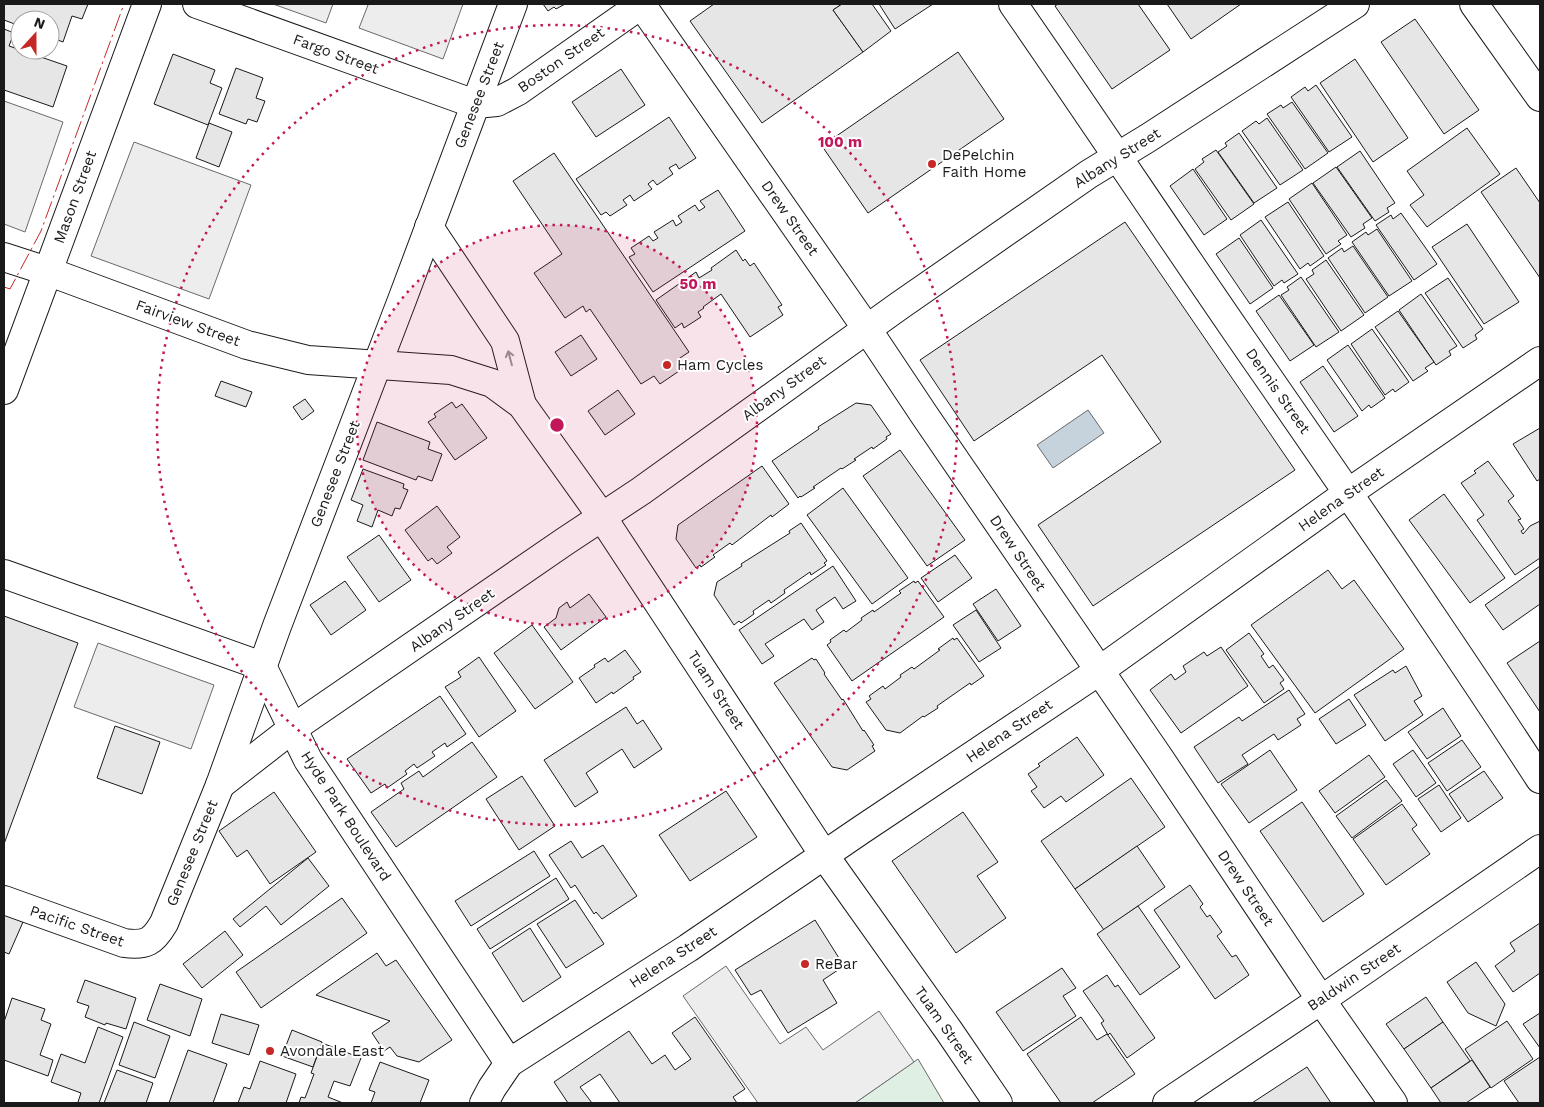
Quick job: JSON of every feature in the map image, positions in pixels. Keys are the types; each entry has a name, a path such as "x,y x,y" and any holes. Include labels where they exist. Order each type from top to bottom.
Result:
{"street":[{"name":"Mason Street","path":"4,390 147,4"},
{"name":"Fargo Street","path":"197,4 475,104"},
{"name":"Genesee Street","path":"150,940 164,923 220,785 262,666 513,4"},
{"name":"Boston Street","path":"475,104 497,102 518,91 642,4"},
{"name":"Drew Street","path":"642,4 867,329 1100,671 1320,1000 1393,1103"},
{"name":"Dennis Street","path":"1012,4 1471,672 1540,779"},
{"name":"Albany Street","path":"220,785 292,729 641,491 867,329 1081,180 1356,4"},
{"path":"1474,4 1540,97"},
{"path":"430,227 505,341 522,405"},
{"name":"Fairview Street","path":"4,257 247,345 308,360 377,364"},
{"name":"Helena Street","path":"484,1103 510,1064 688,948 1100,671 1348,494 1540,361"},
{"name":"Tuam Street","path":"377,364 451,370 492,383 522,405 602,517 824,855 998,1103"},
{"path":"4,574 262,666"},
{"name":"Hyde Park Boulevard","path":"262,666 308,760 510,1064"},
{"name":"Baldwin Street","path":"1167,1103 1540,849"},
{"name":"Pacific Street","path":"4,900 124,943 139,945 150,940"}],"green space":[{"path":"918,1059 944,1103 855,1103"}],"shaded area":[{"path":"273,4 333,4 326,23"},
{"path":"366,4 463,4 443,59 359,28 368,5"},
{"path":"4,101 63,122 25,232 4,224"},
{"path":"134,142 251,185 209,299 91,256"},
{"path":"1088,410 1104,433 1053,468 1037,445"},
{"path":"98,643 214,685 191,749 74,707"},
{"path":"726,966 780,1044 806,1027 823,1050 879,1011 914,1062 855,1103 758,1103 683,996"}],"building":[{"path":"4,4 88,4 82,19 72,16 63,42 60,41 60,10 10,10 10,22 4,20"},
{"path":"543,4 565,4 548,11"},
{"path":"714,4 842,4 833,10 863,52 762,123 690,21"},
{"path":"842,4 872,4 891,31 863,52 833,10"},
{"path":"879,4 933,4 895,29"},
{"path":"1058,4 1138,4 1170,50 1112,89 1055,6"},
{"path":"1167,4 1241,4 1191,39"},
{"path":"1415,19 1479,110 1444,134 1381,42"},
{"path":"4,29 10,31 10,60 50,60 67,66 53,107 4,90"},
{"path":"958,52 1004,119 868,213 822,146"},
{"path":"173,54 215,70 210,83 222,88 208,125 154,104"},
{"path":"1355,59 1408,138 1373,162 1320,83"},
{"path":"236,68 263,78 256,98 265,101 257,122 248,119 246,124 219,114"},
{"path":"621,69 645,105 596,137 572,102"},
{"path":"1316,85 1352,137 1329,152 1291,97 1305,87 1308,91"},
{"path":"1292,102 1328,153 1305,169 1267,114 1281,105 1283,108"},
{"path":"669,117 696,158 679,169 676,164 669,168 673,174 657,185 653,180 648,184 652,189 634,201 630,195 623,200 627,205 610,216 606,212 601,215 576,179"},
{"path":"1267,118 1303,170 1280,185 1242,131 1256,121 1259,124"},
{"path":"209,123 232,132 219,167 196,158"},
{"path":"1467,128 1500,174 1427,227 1410,205 1424,195 1407,171"},
{"path":"1239,133 1277,188 1254,203 1218,152 1227,146 1225,143"},
{"path":"1216,150 1254,204 1231,220 1195,169 1204,162 1202,159"},
{"path":"1360,151 1395,203 1387,208 1389,212 1375,221 1337,167"},
{"path":"554,153 689,352 677,360 682,369 660,384 654,376 641,384 590,309 586,312 583,306 565,318 534,273 562,254 513,181"},
{"path":"1336,167 1372,218 1363,224 1365,228 1351,237 1313,183"},
{"path":"1516,168 1540,203 1540,278 1481,192"},
{"path":"1193,169 1227,219 1204,235 1170,186"},
{"path":"1312,183 1347,235 1338,241 1341,244 1326,254 1289,199"},
{"path":"718,190 745,231 653,292 629,257 635,254 631,248 649,236 653,241 658,238 654,232 673,220 676,226 682,222 678,216 695,205 699,211 705,207 700,201"},
{"path":"1288,202 1324,256 1310,266 1308,263 1300,269 1265,217"},
{"path":"1401,213 1437,264 1414,280 1376,225 1391,215 1393,219"},
{"path":"1261,220 1298,274 1284,283 1282,280 1274,286 1240,235"},
{"path":"1125,222 1295,470 1093,606 1038,525 1161,442 1102,355 974,441 920,360"},
{"path":"1467,224 1519,302 1484,324 1432,247"},
{"path":"1377,229 1412,281 1389,296 1352,242 1366,232 1368,235"},
{"path":"1239,238 1273,288 1250,304 1216,254"},
{"path":"1353,246 1388,297 1365,313 1328,258 1342,248 1344,252"},
{"path":"736,250 743,261 745,259 750,266 754,263 782,305 778,307 783,315 750,337 721,294 698,312 701,317 684,328 682,323 675,328 656,300 696,272 699,278 712,270 711,268"},
{"path":"1326,260 1364,315 1341,331 1306,279 1314,274 1312,270"},
{"path":"1301,277 1339,332 1316,347 1281,295 1289,290 1287,287"},
{"path":"1448,278 1483,329 1475,335 1477,339 1463,348 1425,293"},
{"path":"1421,294 1457,346 1449,351 1451,355 1436,365 1399,310"},
{"path":"1279,295 1314,345 1290,361 1256,311"},
{"path":"1398,311 1434,362 1425,368 1428,371 1413,381 1375,327"},
{"path":"1372,329 1409,382 1395,392 1393,389 1385,395 1351,344"},
{"path":"581,335 597,359 571,376 555,352"},
{"path":"1348,345 1385,398 1371,408 1369,405 1362,411 1327,360"},
{"path":"1323,366 1358,416 1334,432 1300,382"},
{"path":"221,381 252,392 246,407 215,396"},
{"path":"618,390 635,414 605,435 588,411"},
{"path":"305,399 314,411 302,420 293,407"},
{"path":"452,402 456,408 462,404 487,438 455,460 428,422 436,417 434,414"},
{"path":"856,403 871,405 891,434 873,449 872,447 854,459 856,460 841,468 813,487 815,488 798,498 772,461 819,429 818,427"},
{"path":"377,422 430,442 428,449 442,454 432,481 418,476 416,480 363,460"},
{"path":"1540,428 1540,479 1537,481 1513,444"},
{"path":"900,450 965,540 927,566 863,476"},
{"path":"1488,461 1514,496 1508,501 1521,519 1518,520 1524,529 1521,531 1523,534 1530,526 1540,521 1540,558 1515,575 1477,520 1484,515 1461,483 1476,473 1474,471"},
{"path":"762,466 789,504 772,517 771,515 732,545 730,543 713,555 715,557 701,567 700,565 696,568 676,539 678,525"},
{"path":"363,469 404,484 403,488 408,490 400,509 395,508 392,516 378,510 372,527 357,521 363,505 351,500"},
{"path":"843,488 908,578 872,604 807,515"},
{"path":"1444,494 1505,578 1470,603 1409,520"},
{"path":"437,506 460,537 447,547 452,553 437,564 432,558 428,561 405,530"},
{"path":"801,523 827,561 824,563 826,565 811,575 810,572 784,590 785,593 771,603 769,600 753,611 754,614 741,623 739,621 734,625 714,595 717,582 742,566 741,564 790,533 789,531"},
{"path":"379,535 411,580 379,602 347,557"},
{"path":"955,555 972,578 938,602 921,578"},
{"path":"833,566 856,601 843,609 835,597 816,610 824,622 812,630 804,619 765,644 774,656 762,664 739,630"},
{"path":"1540,566 1540,604 1503,630 1485,605"},
{"path":"1328,570 1342,589 1354,580 1404,649 1315,713 1251,625"},
{"path":"345,581 366,610 331,635 310,605"},
{"path":"914,581 915,583 918,581 944,617 852,681 827,645 831,642 830,640 844,630 846,632 862,620 861,618 873,610 874,612 901,593 899,591"},
{"path":"996,589 1021,626 998,641 973,604"},
{"path":"589,594 606,617 561,650 544,627 556,618 559,608 567,602 570,608"},
{"path":"976,610 1001,648 979,662 953,625"},
{"path":"4,616 78,643 4,844"},
{"path":"532,625 573,682 535,709 494,653"},
{"path":"1249,633 1264,654 1261,656 1269,668 1273,665 1284,680 1280,683 1284,689 1264,703 1226,650"},
{"path":"953,638 954,640 957,638 984,676 971,685 970,683 937,706 938,708 923,716 900,733 886,730 866,702 871,699 869,696 883,686 885,689 912,667 914,669"},
{"path":"1540,641 1540,712 1507,663"},
{"path":"1221,647 1248,686 1181,733 1150,690 1171,674 1175,680 1186,672 1183,666 1204,652 1207,656"},
{"path":"625,650 641,672 613,694 612,692 596,703 579,678 605,658 608,662"},
{"path":"479,657 516,711 479,737 445,687 461,677 458,672"},
{"path":"812,658 816,659 824,674 874,745 872,746 875,751 847,770 832,767 774,683"},
{"path":"1406,666 1422,696 1414,701 1423,715 1385,741 1354,695 1393,670 1395,673"},
{"path":"1289,690 1305,714 1297,719 1301,725 1278,740 1274,734 1242,755 1248,764 1218,783 1194,747 1239,717 1242,721"},
{"path":"440,696 466,734 447,747 445,743 432,752 435,756 417,768 414,764 405,771 407,774 387,788 385,784 371,793 347,759"},
{"path":"1349,699 1366,725 1336,744 1319,719"},
{"path":"626,707 637,724 643,720 662,749 634,768 622,749 586,773 598,792 575,807 544,760"},
{"path":"1443,708 1461,736 1427,759 1408,732"},
{"path":"115,726 160,742 142,794 97,778"},
{"path":"1077,737 1104,775 1066,802 1061,796 1044,808 1031,791 1037,787 1028,774 1040,766 1038,764"},
{"path":"1462,740 1481,767 1447,791 1428,763"},
{"path":"472,742 497,777 396,847 371,812 404,789 401,783 419,771 423,777"},
{"path":"1270,750 1297,790 1249,823 1221,784"},
{"path":"1413,750 1436,783 1416,797 1393,764"},
{"path":"1369,755 1385,777 1335,813 1319,791"},
{"path":"1484,771 1503,798 1468,822 1449,794"},
{"path":"522,776 555,826 519,850 486,799"},
{"path":"1131,778 1165,827 1075,889 1041,841"},
{"path":"1386,780 1402,801 1352,838 1336,816"},
{"path":"1439,785 1461,818 1441,832 1418,799"},
{"path":"726,791 757,837 690,881 659,835"},
{"path":"274,792 316,852 270,884 247,850 237,857 219,831"},
{"path":"1302,802 1364,894 1323,922 1260,831"},
{"path":"1402,804 1417,825 1412,829 1430,854 1386,885 1353,839"},
{"path":"963,812 998,862 977,876 1006,918 956,953 892,861"},
{"path":"571,841 582,858 603,845 637,896 602,919 596,912 594,914 575,885 571,888 549,855"},
{"path":"1137,846 1165,887 1104,930 1075,889"},
{"path":"534,851 550,876 471,926 455,901"},
{"path":"308,858 329,886 281,925 266,906 240,927 233,919"},
{"path":"556,878 569,899 490,949 477,929"},
{"path":"1190,885 1203,904 1200,907 1207,917 1210,915 1222,932 1217,936 1232,957 1236,955 1249,975 1215,999 1154,910"},
{"path":"342,898 367,933 261,1008 236,972"},
{"path":"575,900 604,944 566,968 537,924"},
{"path":"1138,906 1180,967 1140,995 1097,934"},
{"path":"4,914 23,922 9,954 4,952"},
{"path":"815,920 844,966 823,980 837,1003 788,1033 761,990 751,995 735,970"},
{"path":"1540,923 1540,973 1513,992 1495,966 1515,951 1510,943"},
{"path":"530,928 561,977 523,1002 492,953"},
{"path":"225,931 243,955 202,988 183,964"},
{"path":"377,953 386,966 396,960 452,1040 419,1062 397,1056 390,1047 384,1051 372,1033 390,1021 316,995"},
{"path":"1476,962 1505,1004 1496,1026 1468,1013 1447,982"},
{"path":"1062,968 1076,988 1063,996 1076,1016 1023,1051 996,1012"},
{"path":"1107,975 1115,987 1118,985 1155,1038 1127,1058 1110,1033 1108,1035 1101,1023 1104,1021 1083,991"},
{"path":"85,980 136,998 126,1029 106,1023 105,1025 85,1017 89,1006 77,1002"},
{"path":"160,984 202,999 190,1036 147,1020"},
{"path":"1426,997 1443,1022 1404,1049 1386,1024"},
{"path":"12,998 45,1009 41,1020 51,1024 40,1055 53,1060 48,1076 4,1060 4,1022"},
{"path":"1540,1013 1540,1048 1523,1024"},
{"path":"221,1014 259,1025 249,1055 212,1043"},
{"path":"695,1017 745,1089 733,1097 737,1103 620,1103 600,1074 580,1087 592,1103 568,1103 554,1082 629,1031 652,1064 665,1055 675,1070 691,1059 672,1033"},
{"path":"1081,1017 1097,1040 1107,1034 1135,1074 1092,1103 1061,1103 1027,1054"},
{"path":"1507,1021 1533,1059 1491,1088 1465,1049"},
{"path":"134,1022 170,1036 155,1078 119,1065"},
{"path":"1443,1022 1470,1061 1431,1088 1404,1049"},
{"path":"98,1027 123,1037 99,1103 80,1103 78,1102 81,1093 51,1082 61,1054 85,1063"},
{"path":"292,1030 322,1042 313,1067 282,1056"},
{"path":"322,1043 361,1058 350,1086 334,1081 328,1097 343,1103 299,1103 301,1097 305,1098 314,1074 311,1073"},
{"path":"188,1050 227,1064 213,1103 169,1103"},
{"path":"1540,1057 1540,1103 1519,1103 1504,1081"},
{"path":"1472,1060 1490,1087 1466,1103 1441,1103 1431,1088"},
{"path":"260,1061 296,1074 286,1103 238,1103 244,1087 250,1089"},
{"path":"380,1062 429,1080 420,1103 371,1103 375,1092 369,1090"},
{"path":"1307,1067 1331,1103 1252,1103"},
{"path":"117,1070 153,1083 146,1103 104,1103"}],"power":[{"path":"4,287 10,289 41,231 124,4"}],"place":[{"name":"DePelchin Faith Home","path":"932,164"},
{"name":"Ham Cycles","path":"667,365"},
{"name":"ReBar","path":"805,964"},
{"name":"Avondale East","path":"270,1051"}]}
